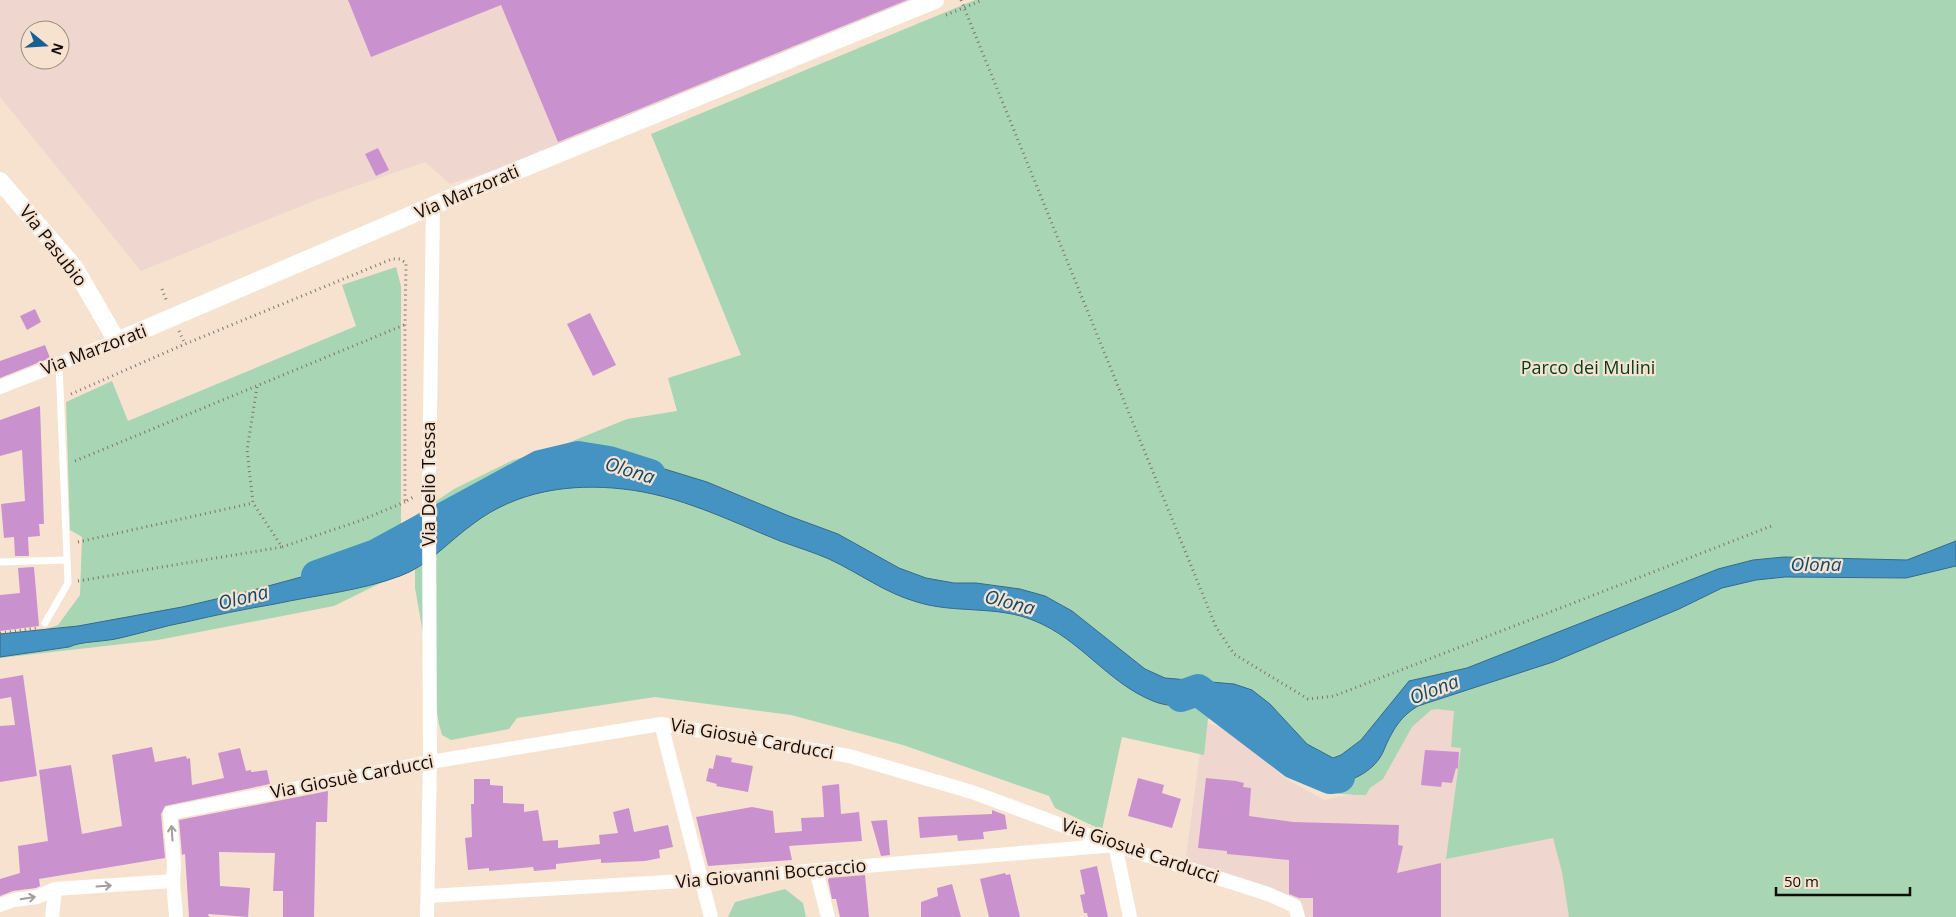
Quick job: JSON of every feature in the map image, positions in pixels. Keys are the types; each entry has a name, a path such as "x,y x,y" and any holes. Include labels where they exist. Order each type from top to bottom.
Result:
{"street":[{"name":"Via Marzorati","path":"0,387 117,341 433,206 935,0"},
{"name":"Via Pasubio","path":"0,181 74,267 117,341"},
{"name":"Via Delio Tessa","path":"428,917 430,762 428,487 433,206"},
{"name":"Via Giosuè Carducci","path":"173,881 174,866 170,813 430,762 661,724 850,756 972,792 1114,845 1268,894 1296,911"},
{"path":"661,724 711,917"},
{"path":"1114,845 1130,917"},
{"name":"Via Giovanni Boccaccio","path":"428,896 701,880 1114,845"},
{"path":"816,870 828,917"},
{"path":"0,905 14,900 37,897 55,890 173,881 176,917"},
{"path":"52,917 55,890"}],"lane":[{"path":"45,623 68,583 59,364"},
{"path":"0,562 67,560"}],"path":[{"path":"961,0 1216,627 1234,654 1308,699 1334,696 1774,525"},
{"path":"61,398 184,344 392,259 400,259 406,263 405,502"},
{"path":"63,466 405,325"},
{"path":"257,386 248,450 253,503 282,547"},
{"path":"68,583 282,547 359,521 405,502 428,487"},
{"path":"66,545 253,503"},
{"path":"0,633 41,628 45,623"}],"shaded area":[{"path":"0,0 929,0 562,150 450,184 425,162 316,200 141,271 0,97"},
{"path":"1457,702 1570,827 1590,917 1300,917 1296,903 1185,864 1204,723 1229,728 1285,778 1324,800 1352,794 1366,795 1421,713 1433,704"}],"green space":[{"name":"Parco dei Mulini","path":"975,0 1956,0 1956,917 1569,917 1562,872 1553,838 1446,859 1461,748 1451,747 1454,711 1437,709 1431,710 1412,727 1383,779 1370,788 1366,795 1335,793 1299,781 1258,751 1222,715 1208,719 1204,755 1122,737 1102,830 1055,808 1049,796 903,745 791,715 655,697 517,718 509,729 451,740 442,735 439,724 415,588 415,563 405,571 334,606 158,640 0,658 0,635 46,629 58,625 80,595 82,537 70,530 66,402 112,381 128,421 356,326 342,285 396,267 401,286 401,525 454,489 513,460 553,449 627,419 677,411 668,378 741,355 651,134"},
{"path":"785,889 803,903 806,917 728,917 735,902"}],"water":[{"path":"595,461 658,467 707,482 838,534 899,568 926,578 954,583 976,583 1020,589 1045,596 1072,611 1145,669 1165,678 1234,684 1252,690 1270,704 1307,744 1333,758 1341,755 1361,740 1409,681 1467,668 1718,569 1753,560 1784,557 1907,560 1956,541 1956,566 1906,578 1785,577 1756,580 1722,588 1679,609 1553,662 1418,706 1399,723 1375,764 1353,779 1340,783 1321,781 1309,774 1264,729 1241,711 1219,705 1175,706 1153,701 1122,683 1066,639 1035,621 1006,613 946,608 917,602 883,588 829,559 703,509 644,492 603,487 583,487 544,492 507,504 473,524 420,566 410,572 385,581 170,625 114,639 0,657 0,634 78,626 182,607 246,592 393,551 418,540 447,514 496,485 563,462"}],"building":[{"path":"348,0 907,0 558,142 501,5 371,57"},
{"path":"378,148 389,170 376,176 365,154"},
{"path":"35,309 41,322 27,330 20,316"},
{"path":"590,313 616,365 593,376 567,324"},
{"path":"45,345 50,358 0,378 0,361"},
{"path":"40,406 44,524 39,524 40,536 28,537 29,556 15,556 14,537 4,538 1,504 25,501 22,450 0,456 0,420"},
{"path":"34,567 39,626 0,631 0,595 20,593 18,568"},
{"path":"23,675 37,776 0,782 0,726 15,725 11,697 0,699 0,679"},
{"path":"152,747 155,762 186,756 187,759 190,758 192,785 224,778 218,753 240,748 246,771 267,770 270,784 165,806 161,814 165,858 39,879 40,886 36,888 13,891 0,896 0,879 20,873 18,846 48,841 39,770 71,765 82,834 122,826 112,755"},
{"path":"1425,750 1459,752 1458,769 1456,768 1452,783 1442,782 1441,787 1421,785"},
{"path":"716,755 732,758 731,762 753,766 748,792 716,786 717,784 706,781 709,768 713,769"},
{"path":"1138,778 1164,785 1162,793 1181,799 1172,828 1128,816"},
{"path":"1206,778 1236,781 1244,783 1243,787 1251,788 1249,816 1293,822 1399,825 1398,845 1403,846 1397,873 1441,863 1441,917 1313,917 1313,898 1299,898 1289,894 1289,860 1227,854 1227,851 1198,848"},
{"path":"474,779 490,779 490,785 503,786 503,803 524,804 524,812 538,810 543,841 558,840 558,848 600,844 599,835 618,833 613,812 629,808 634,832 668,825 673,847 659,850 660,858 645,861 601,863 601,859 556,864 556,869 534,871 533,867 489,871 489,868 468,870 465,838 472,837 471,804 474,804"},
{"path":"839,784 841,814 859,812 862,841 789,846 792,860 708,866 696,817 752,807 773,811 775,833 802,831 801,818 824,817 822,786"},
{"path":"328,791 327,822 316,822 314,917 283,917 283,891 273,891 275,853 219,852 220,886 250,888 248,917 208,914 209,917 189,917 185,854 182,855 179,820"},
{"path":"992,810 1005,815 1007,829 983,832 984,839 958,841 957,835 920,838 918,817 992,814"},
{"path":"887,820 890,855 881,856 871,821"},
{"path":"1097,866 1108,917 1088,917 1087,913 1084,913 1080,895 1085,894 1080,870"},
{"path":"1005,873 1006,875 1010,874 1020,917 989,917 980,879"},
{"path":"865,875 869,917 840,917 836,899 832,899 829,878"},
{"path":"952,884 961,917 921,917 921,902 938,896 937,888"}],"waterway":[{"name":"Olona","path":"317,576 376,555 540,466 578,457 609,462 650,475"},
{"name":"Olona","path":"1181,696 1198,690 1294,763 1330,778 1339,777"}]}
